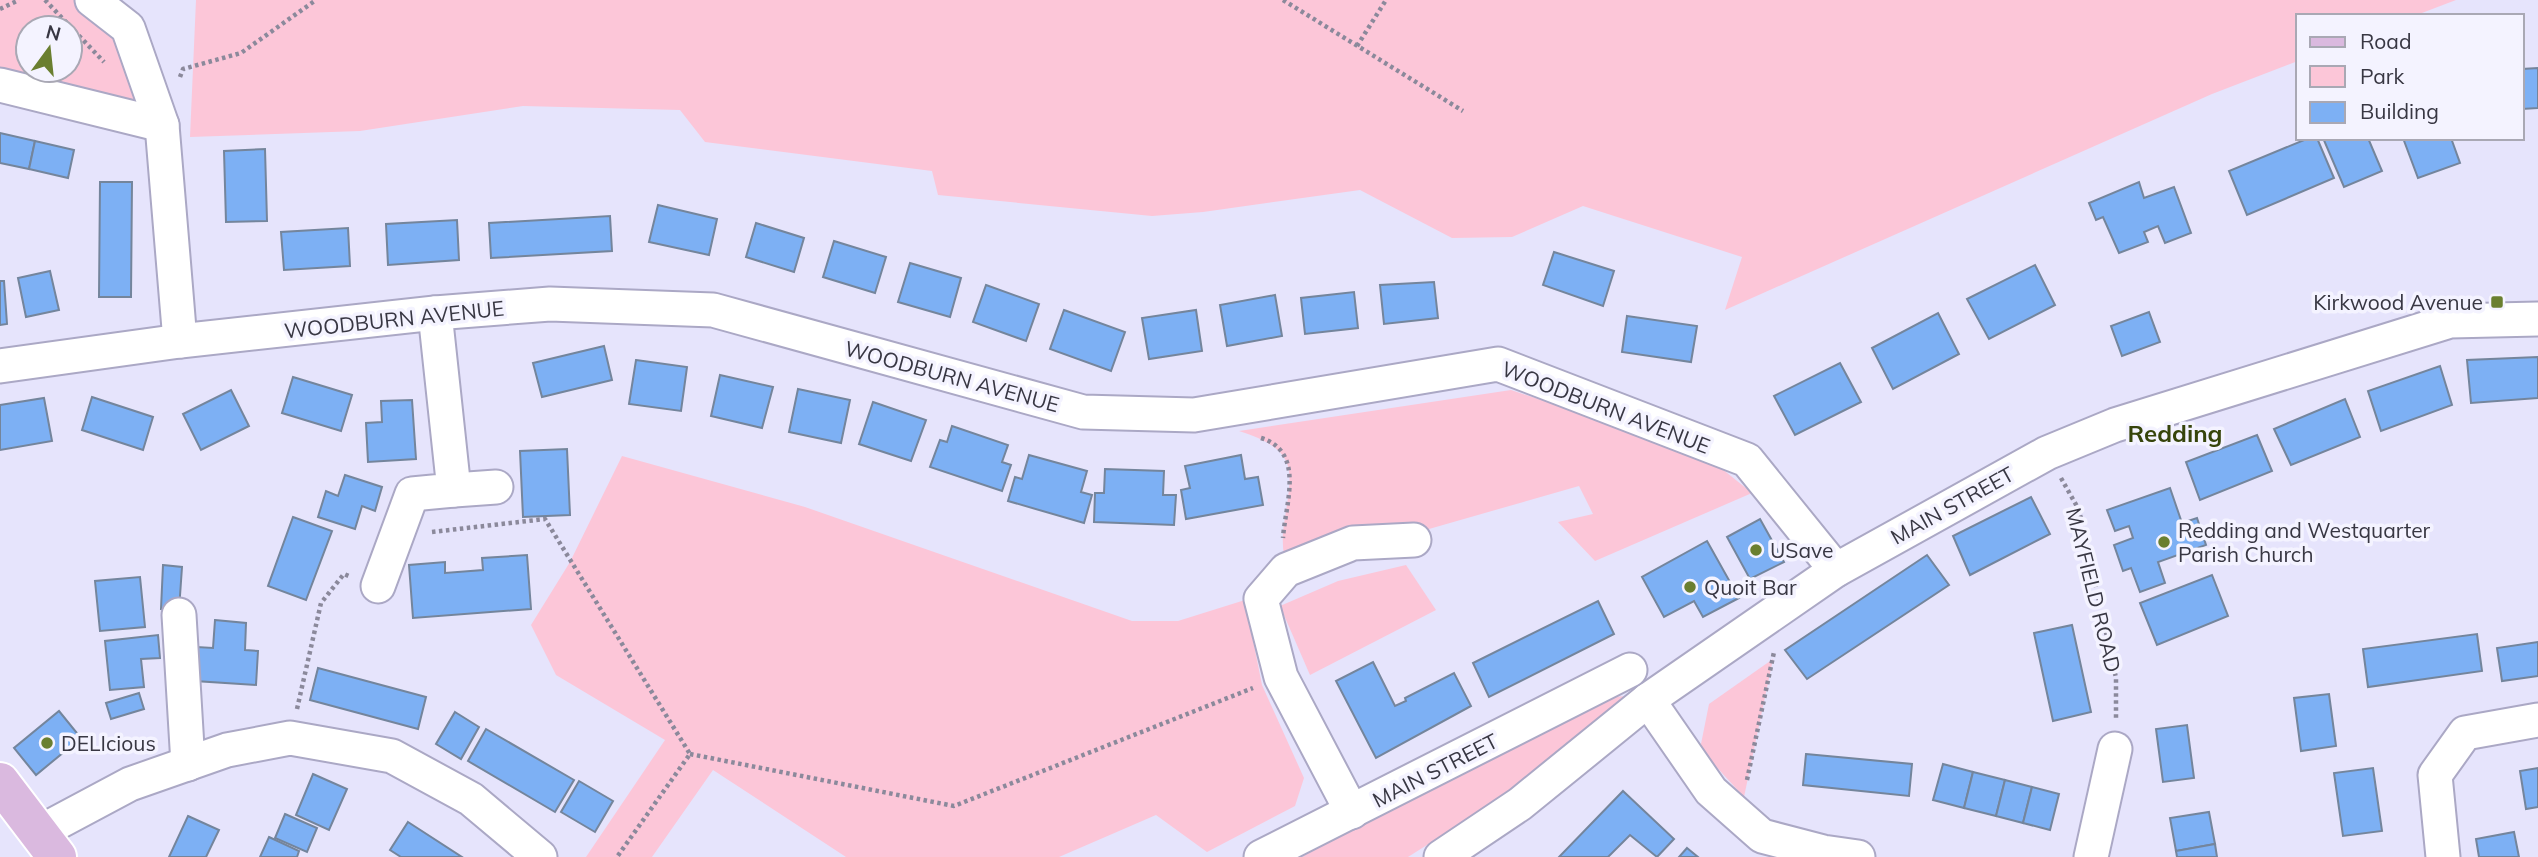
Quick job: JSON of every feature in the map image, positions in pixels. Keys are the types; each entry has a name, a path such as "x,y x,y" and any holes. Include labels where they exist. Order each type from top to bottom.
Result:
{"main road":[{"path":"0,782 49,844"}],"street":[{"path":"92,0 128,28 161,122 180,341"},
{"path":"0,85 161,122"},
{"name":"WOODBURN AVENUE","path":"0,366 180,341 435,313 550,304 713,310 1083,412 1194,415 1499,364 1747,460 1836,570"},
{"path":"435,313 454,490"},
{"name":"MAIN STREET","path":"1441,857 1520,804 1648,701 1836,570 2047,453 2115,425 2427,327 2449,321 2538,319"},
{"path":"378,586 412,494 496,487"},
{"name":"MAIN STREET","path":"1352,812 1281,677 1261,599 1286,570 1353,543 1414,540"},
{"path":"179,615 188,764"},
{"name":"MAIN STREET","path":"1261,857 1630,670"},
{"path":"1648,701 1711,791 1762,836 1823,852 1858,857"},
{"path":"2443,857 2435,775 2465,733 2538,720"},
{"path":"49,844 130,784 226,750 290,738 392,756 471,799 540,857"},
{"path":"2091,857 2115,749"}],"path":[{"path":"0,9 19,0"},
{"path":"44,0 112,70"},
{"path":"161,122 183,69 241,53 316,0"},
{"path":"1283,0 1463,111"},
{"path":"1357,46 1386,0"},
{"path":"1278,449 1287,461 1292,481 1283,535"},
{"name":"MAYFIELD ROAD","path":"2047,453 2079,510 2082,523 2116,678 2115,749"},
{"path":"396,536 545,519 690,754 954,806 1281,677"},
{"path":"290,738 321,603 344,575 378,586"},
{"path":"1740,816 1783,607"},
{"path":"617,857 690,754"}],"green space":[{"path":"0,0 92,0 128,28 162,125 0,85"},
{"path":"196,0 2456,0 2419,14 2296,14 2296,62 2212,94 1725,310 1742,257 1583,206 1512,237 1452,238 1360,190 1203,212 1152,216 938,195 932,171 705,142 680,110 523,106 360,131 190,137"},
{"path":"1511,390 1605,421 1721,468 1752,493 1595,561 1558,522 1593,514 1579,486 1286,570 1283,537 1290,481 1288,468 1284,457 1275,448 1239,431"},
{"path":"622,456 805,507 1132,621 1178,621 1245,600 1262,685 1304,778 1295,806 1207,852 1156,815 1059,857 846,857 713,770 652,857 586,857 665,740 556,675 531,625 570,562"},
{"path":"1406,565 1436,610 1310,675 1280,606 1338,581"},
{"path":"1773,659 1744,797 1700,749 1709,704"},
{"path":"1643,695 1506,795 1408,857 1302,857 1359,824 1612,697"}],"building":[{"path":"2538,68 2538,108 2524,109 2524,69"},
{"path":"0,133 35,141 29,169 0,163"},
{"path":"2304,140 2318,140 2334,178 2247,215 2229,171"},
{"path":"2324,140 2369,140 2382,171 2344,187"},
{"path":"2404,140 2452,140 2460,163 2418,178"},
{"path":"35,141 74,150 68,178 29,169"},
{"path":"265,149 267,221 226,222 224,151"},
{"path":"100,182 132,182 131,297 99,297"},
{"path":"2139,182 2144,198 2174,187 2191,233 2165,243 2158,226 2144,232 2148,242 2119,253 2103,217 2096,220 2089,203"},
{"path":"658,205 717,219 709,255 649,242"},
{"path":"610,216 612,251 491,258 489,223"},
{"path":"457,220 459,260 388,265 386,224"},
{"path":"756,223 804,238 794,272 746,257"},
{"path":"348,228 350,266 284,270 281,232"},
{"path":"834,241 886,257 875,293 823,277"},
{"path":"1554,252 1614,271 1603,306 1543,285"},
{"path":"910,263 961,278 950,317 898,302"},
{"path":"2035,265 2055,305 1989,339 1967,299"},
{"path":"50,271 59,310 26,317 18,278"},
{"path":"0,281 4,281 7,324 0,325"},
{"path":"1434,282 1438,318 1384,324 1380,285"},
{"path":"986,285 1039,304 1026,341 973,322"},
{"path":"1354,292 1358,328 1305,334 1301,298"},
{"path":"1275,295 1282,336 1227,346 1220,305"},
{"path":"1064,310 1125,332 1111,371 1050,349"},
{"path":"1196,310 1202,351 1149,359 1142,318"},
{"path":"2149,312 2160,342 2122,356 2111,326"},
{"path":"1938,313 1959,354 1893,389 1872,348"},
{"path":"1627,316 1697,326 1691,362 1622,352"},
{"path":"604,346 612,380 542,397 533,363"},
{"path":"2538,357 2538,398 2471,403 2467,360"},
{"path":"636,360 687,367 681,411 629,404"},
{"path":"1840,363 1861,402 1795,435 1774,396"},
{"path":"2440,366 2452,405 2381,431 2368,391"},
{"path":"720,375 773,387 762,428 711,416"},
{"path":"293,377 352,395 341,431 282,413"},
{"path":"798,389 850,400 841,443 789,432"},
{"path":"231,390 249,426 201,450 183,414"},
{"path":"92,397 153,417 143,450 82,430"},
{"path":"44,398 52,441 0,450 0,405"},
{"path":"2345,399 2360,437 2291,465 2274,429"},
{"path":"412,400 416,459 368,462 366,423 382,422 381,401"},
{"path":"873,402 926,420 911,461 859,444"},
{"path":"952,426 1008,445 1002,462 1011,465 1002,491 930,467 940,440 947,442"},
{"path":"2257,435 2272,471 2200,500 2186,462"},
{"path":"567,449 570,515 523,517 520,451"},
{"path":"1029,455 1087,471 1081,492 1092,495 1084,523 1008,501 1015,477 1022,479"},
{"path":"1241,455 1245,479 1258,477 1263,505 1186,519 1181,490 1190,488 1185,466"},
{"path":"1105,469 1164,471 1163,495 1176,495 1174,525 1094,522 1095,493 1104,493"},
{"path":"345,475 382,487 375,511 362,506 355,529 318,517 326,491 338,496"},
{"name":"Redding and Westquarter Parish Church","path":"2170,488 2182,523 2197,518 2206,545 2158,562 2165,583 2140,592 2131,568 2123,571 2114,545 2133,538 2129,526 2115,531 2107,510"},
{"path":"2031,497 2050,534 1970,575 1953,536"},
{"path":"293,517 332,531 306,600 268,586"},
{"name":"USave","path":"1760,519 1784,562 1750,579 1727,537"},
{"name":"Quoit Bar","path":"1707,541 1739,598 1703,617 1694,601 1664,617 1642,577"},
{"path":"527,555 531,609 413,618 409,565 445,562 445,573 483,570 482,558"},
{"path":"1927,555 1949,585 1807,679 1785,650"},
{"path":"163,565 182,567 179,610 161,609"},
{"path":"2212,575 2228,616 2157,645 2140,603"},
{"path":"140,577 145,627 100,631 95,581"},
{"path":"1598,601 1614,634 1489,697 1473,663"},
{"path":"215,620 246,623 245,650 258,651 256,685 195,681 197,647 213,648"},
{"path":"2072,625 2091,712 2053,721 2034,633"},
{"path":"2477,634 2482,671 2368,687 2363,649"},
{"path":"158,635 160,658 141,659 144,687 110,690 105,641"},
{"path":"2538,642 2538,676 2502,681 2497,648"},
{"path":"1373,662 1395,706 1406,701 1405,698 1454,673 1471,706 1376,758 1336,681"},
{"path":"318,668 426,697 418,729 310,700"},
{"path":"139,693 144,709 111,719 106,703"},
{"path":"2329,694 2336,746 2301,751 2294,698"},
{"name":"DELIcious","path":"59,711 81,738 36,775 14,748"},
{"path":"455,712 479,727 461,759 436,744"},
{"path":"2187,725 2194,778 2163,782 2156,729"},
{"path":"486,729 574,780 555,812 468,761"},
{"path":"1806,754 1912,764 1909,796 1803,785"},
{"path":"1943,764 1973,772 1964,808 1933,800"},
{"path":"2373,768 2382,831 2343,836 2334,773"},
{"path":"2538,768 2538,807 2526,809 2520,771"},
{"path":"1973,772 2005,780 1996,816 1964,808"},
{"path":"313,774 347,789 329,830 296,815"},
{"path":"2005,780 2032,787 2023,823 1996,816"},
{"path":"579,781 613,801 595,832 561,812"},
{"path":"2032,787 2059,794 2050,830 2023,823"},
{"path":"1623,791 1674,839 1657,857 1630,835 1608,857 1559,857"},
{"path":"2209,812 2215,844 2176,851 2170,818"},
{"path":"285,814 317,828 307,852 275,838"},
{"path":"188,816 219,830 206,857 169,857"},
{"path":"408,822 462,857 401,857 390,850"},
{"path":"2514,832 2519,857 2479,857 2476,839"},
{"path":"269,837 299,851 297,857 260,857"},
{"path":"2215,844 2217,857 2177,857 2176,851"},
{"path":"1687,848 1698,857 1679,857"}],"place":[{"name":"Kirkwood Avenue","path":"2497,302"},
{"name":"Redding and Westquarter Parish Church","path":"2164,542"},
{"name":"USave","path":"1756,550"},
{"name":"Quoit Bar","path":"1690,587"},
{"name":"DELIcious","path":"47,743"}],"district":[{"name":"Redding","path":"2175,433"}]}
